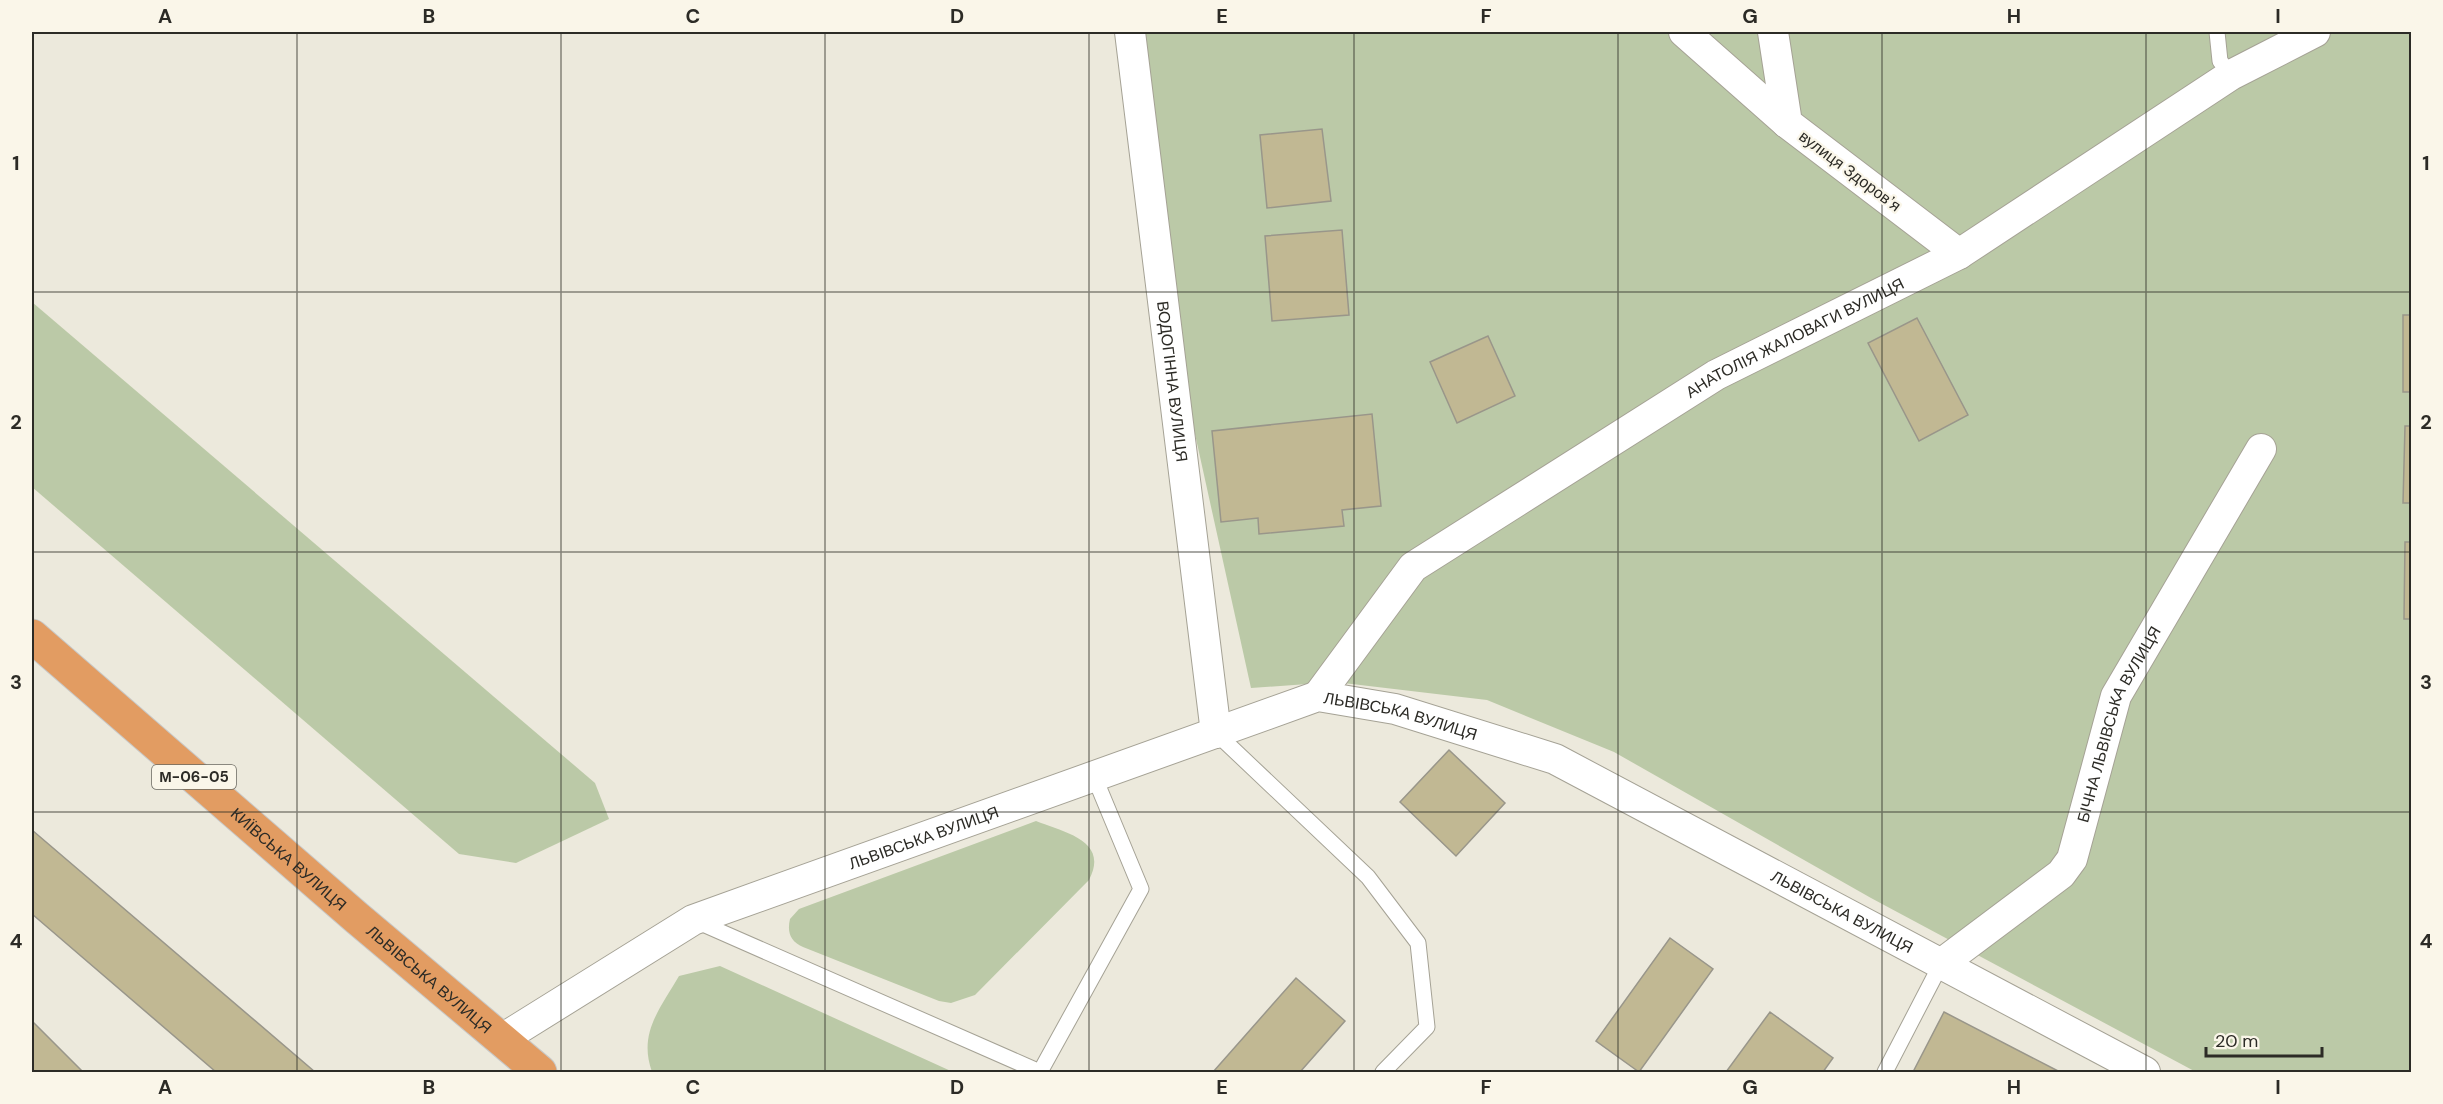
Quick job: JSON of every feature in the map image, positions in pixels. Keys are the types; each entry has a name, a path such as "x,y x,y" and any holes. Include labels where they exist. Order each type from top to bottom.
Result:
{"highway":[{"name":"КИЇВСЬКА ВУЛИЦЯ","path":"32,636 357,918"},
{"name":"ЛЬВІВСЬКА ВУЛИЦЯ","path":"357,918 540,1072"}],"street":[{"name":"ВОДОГІННА ВУЛИЦЯ","path":"1130,32 1216,734"},
{"path":"1684,32 1787,123"},
{"name":"вулиця Здоровʼя","path":"1773,32 1787,123 1959,254"},
{"name":"АНАТОЛІЯ ЖАЛОВАГИ ВУЛИЦЯ","path":"1318,696 1413,567 1716,375 1959,254 2231,75 2315,32"},
{"name":"БІЧНА ЛЬВІВСЬКА ВУЛИЦЯ","path":"1941,964 2061,874 2072,859 2116,696 2260,448"},
{"name":"ЛЬВІВСЬКА ВУЛИЦЯ","path":"502,1039 693,920 1318,696 1395,708 1555,759 2145,1072"}],"lane":[{"path":"2217,32 2220,61 2231,75"},
{"path":"1216,734 1368,877 1418,943 1427,1028 1383,1072"},
{"path":"693,920 1040,1072 1141,889 1094,776"},
{"path":"1886,1072 1941,964"}],"green space":[{"path":"1115,32 2411,32 2411,1072 2196,1072 1871,898 1614,752 1487,700 1335,682 1251,688 1178,357"},
{"path":"32,302 595,783 609,819 516,863 459,854 32,487"},
{"path":"1036,821 1080,840 1089,847 1093,855 1094,866 1089,880 975,995 951,1003 939,1001 803,947 790,936 790,919 799,909"},
{"path":"720,966 953,1072 652,1072 648,1058 649,1033 658,1011 679,976"}],"building":[{"path":"1322,129 1331,201 1267,208 1260,135"},
{"path":"1342,230 1349,315 1272,321 1265,236"},
{"path":"2403,315 2412,315 2412,392 2403,392"},
{"path":"1917,318 1968,415 1919,441 1868,343"},
{"path":"1488,336 1515,396 1457,423 1430,362"},
{"path":"1372,414 1381,506 1342,510 1344,526 1259,534 1258,518 1221,522 1212,431"},
{"path":"2405,426 2412,426 2412,503 2403,503"},
{"path":"2405,542 2412,542 2412,619 2404,619"},
{"path":"1449,750 1505,803 1456,856 1400,802"},
{"path":"32,830 315,1072 216,1072 32,914"},
{"path":"1670,938 1713,969 1639,1072 1596,1041"},
{"path":"1296,978 1345,1021 1300,1072 1213,1072"},
{"path":"1770,1012 1833,1058 1823,1072 1726,1072"},
{"path":"1944,1012 2060,1072 1913,1072"},
{"path":"32,1021 83,1072 32,1072"}]}
